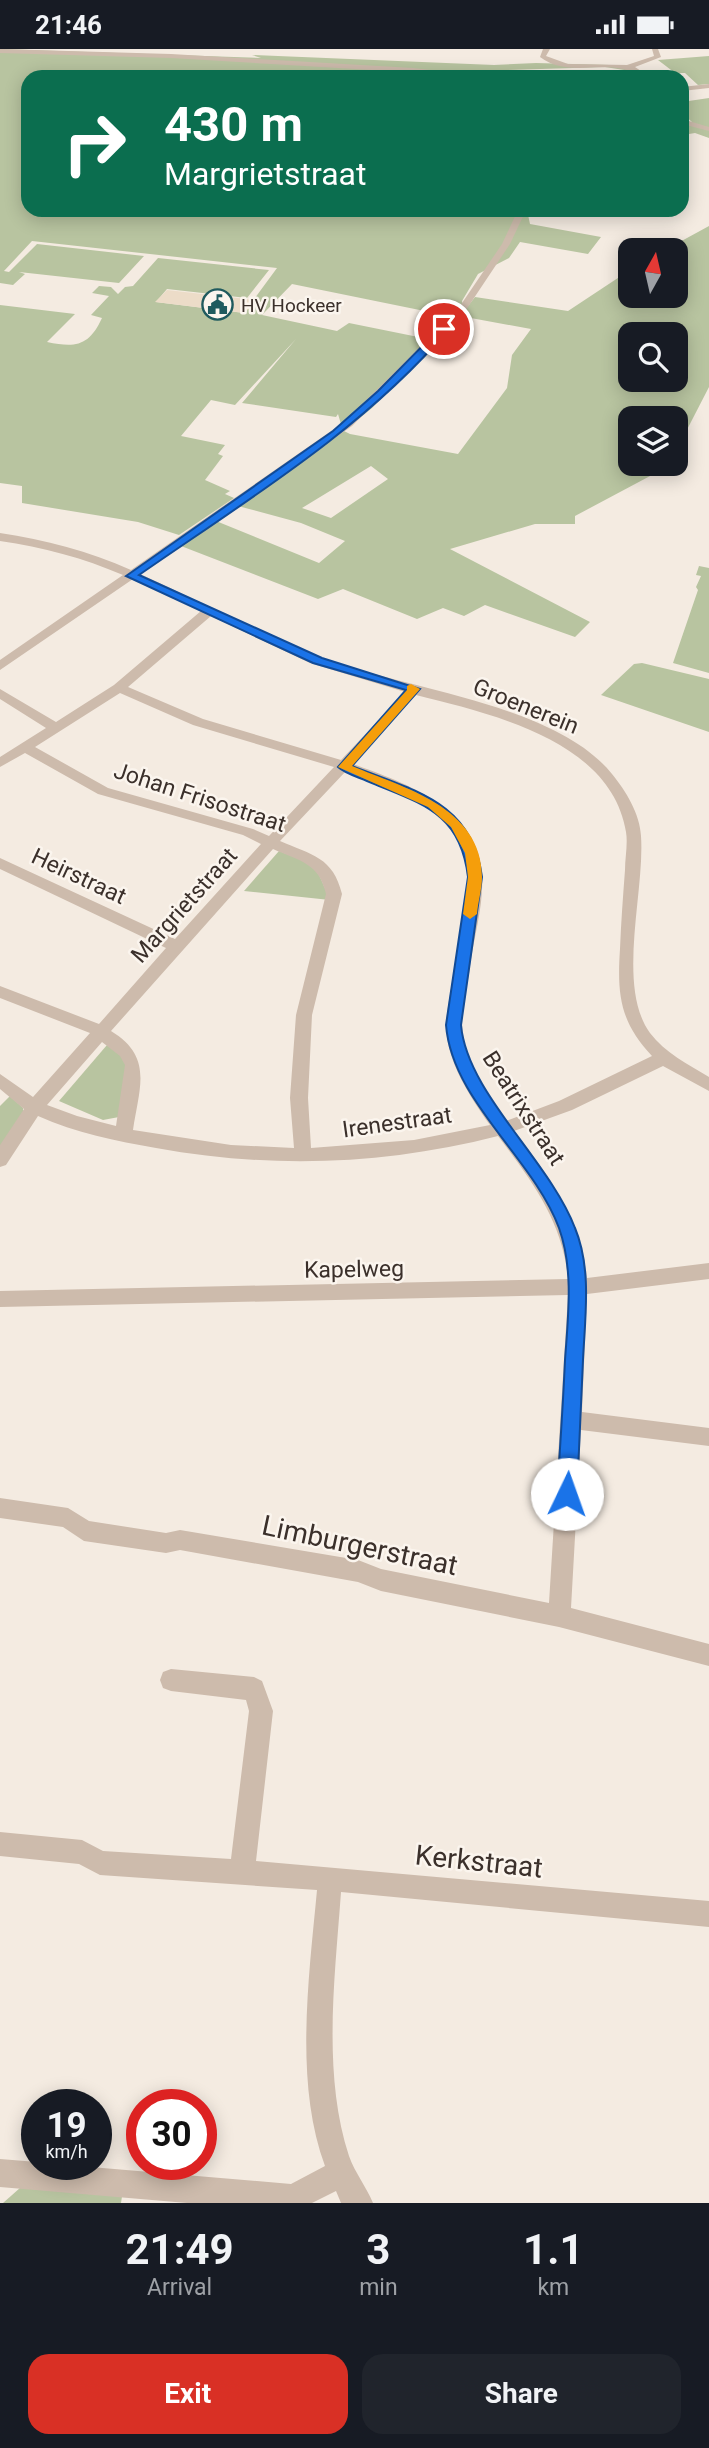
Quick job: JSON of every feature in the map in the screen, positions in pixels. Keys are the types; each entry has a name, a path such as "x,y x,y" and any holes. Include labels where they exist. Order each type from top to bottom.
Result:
{"street":[{"path":"547,49 543,57 558,64 629,67 658,57 655,49"},
{"path":"0,51 171,56 410,70"},
{"path":"629,67 634,70"},
{"path":"689,88 709,86"},
{"path":"689,121 708,128"},
{"path":"0,666 336,433 363,410 461,311 506,244 519,217"},
{"path":"0,537 25,539 49,546"},
{"path":"0,544 49,546"},
{"name":"Groenerein","path":"49,546 70,551 131,576 318,661 414,689 551,735 590,759 616,787 631,818 634,835 626,977 628,1004 643,1036 664,1058 709,1085"},
{"path":"0,763 119,688 208,612"},
{"name":"Beatrixstraat","path":"119,688 194,721 344,767 432,804 455,824 465,837 472,853 475,877 454,1025 455,1041 472,1083 536,1172 560,1211 569,1231 578,1287 559,1616"},
{"name":"Margrietstraat","path":"0,1160 12,1138 36,1107 102,1031 271,842 344,767 414,689"},
{"path":"0,694 56,728"},
{"name":"Johan Frisostraat","path":"26,748 103,791 248,832 321,865 330,877 334,894 304,1015 299,1098 303,1155"},
{"name":"Heirstraat","path":"0,863 177,947"},
{"path":"0,992 102,1031 131,1057 133,1065 124,1135"},
{"name":"Irenestraat","path":"0,1080 36,1107 80,1125 124,1135 186,1148 249,1154 351,1156 393,1151 503,1129 563,1107 664,1058"},
{"name":"Kapelweg","path":"0,1299 578,1287 709,1271"},
{"path":"572,1420 709,1437"},
{"name":"Limburgerstraat","path":"0,1508 68,1518 84,1531 166,1543 180,1540 358,1571 381,1580 559,1616 709,1655"},
{"path":"171,1680 254,1689 261,1711 242,1874"},
{"name":"Kerkstraat","path":"0,1844 82,1852 100,1863 330,1878 709,1914"},
{"path":"330,1878 322,1979 322,2084 333,2149 353,2197 359,2203"},
{"path":"0,2173 293,2198 343,2172"}],"green space":[{"path":"0,49 628,67 633,70 605,67 508,70 21,70 21,217 528,217 530,224 601,237 588,254 520,242 509,258 478,274 462,301 463,306 454,317 292,284 262,315 337,331 349,323 438,341 372,408 344,431 458,454 507,388 512,355 531,329 460,316 475,297 568,311 618,278 618,308 688,308 687,238 709,226 709,387 688,428 688,406 618,406 618,476 650,476 575,516 575,524 535,524 450,549 590,622 575,637 485,605 464,616 443,608 417,619 343,589 318,599 181,546 216,521 319,563 345,541 301,523 238,506 343,431 338,414 336,417 242,403 296,339 235,405 211,400 181,436 225,445 218,454 223,456 205,480 230,491 225,494 234,498 179,535 138,522 22,503 22,486 0,483 0,305 75,314 47,342 74,344 87,339 102,318 91,315 109,296 92,293 99,286 111,287 118,294 125,287 133,286 158,258 269,270 247,298 167,289 156,302 244,313 277,268 32,241 4,271 9,272 37,244 144,256 119,283 19,272 25,274 13,285 0,283","holes":["371,466 388,479 331,518 302,508"]},
{"path":"709,56 709,84 698,85 689,77 689,70 671,70 658,60"},
{"path":"709,98 709,138 695,133 689,134 689,122 692,122 689,119 689,101"},
{"path":"699,566 709,568 709,673 673,663 698,590 696,587 701,576 696,575"},
{"path":"642,663 709,679 709,732 601,695 634,664"},
{"path":"279,851 315,865 330,900 244,891"},
{"path":"107,1045 129,1059 119,1117 103,1120 59,1101"},
{"path":"10,1096 23,1108 23,1115 0,1147 0,1106"},
{"path":"29,2180 123,2190 121,2203 3,2203"}],"shaded area":[{"path":"167,290 255,300 245,313 155,302"}],"slow traffic":[{"path":"411,688 414,689 344,767 432,804 455,824 472,853 475,877 470,914"}],"place":[{"name":"HV Hockeer","path":"218,305"}],"route":[{"path":"444,329 382,393 336,433 131,576 318,661 414,689 344,767 432,804 455,824 472,853 475,877 454,1025 455,1041 472,1083 536,1172 569,1231 578,1287 567,1494"}]}
